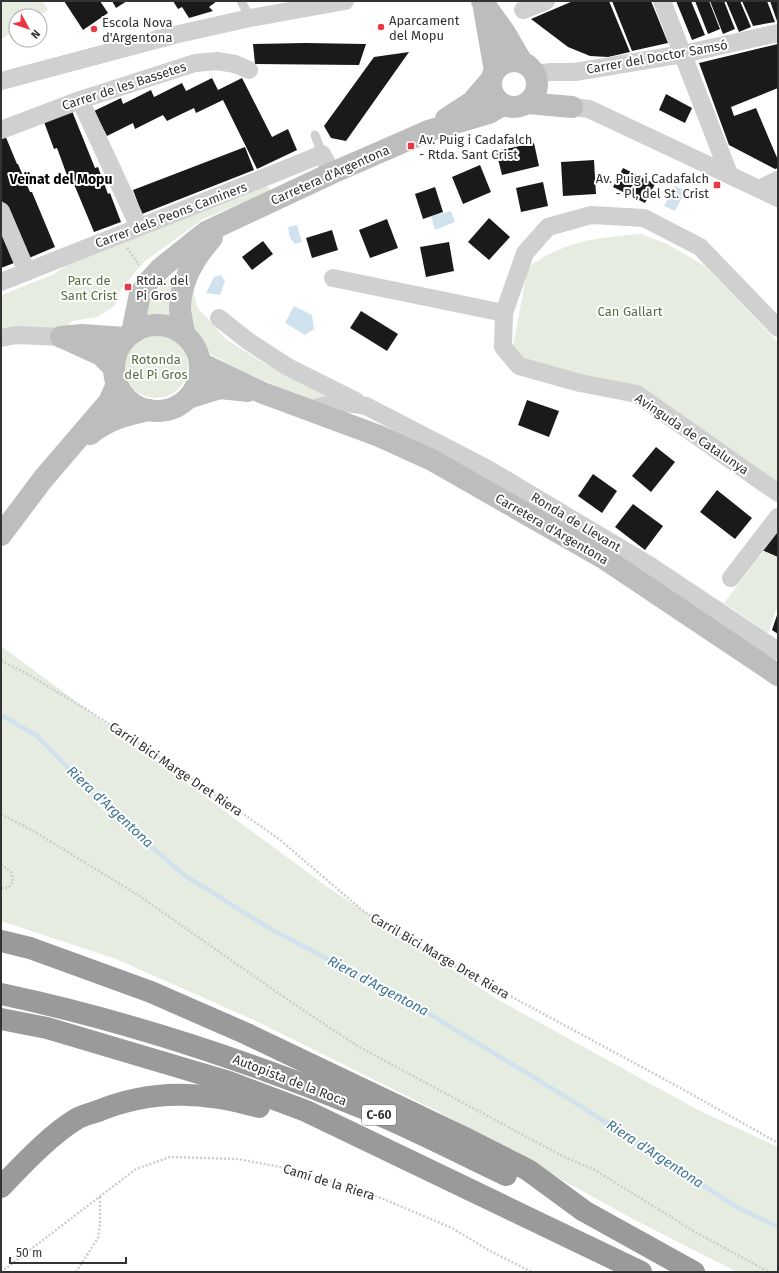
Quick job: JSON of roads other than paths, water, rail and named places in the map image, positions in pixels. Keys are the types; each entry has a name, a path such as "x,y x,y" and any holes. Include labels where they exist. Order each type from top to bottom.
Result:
{"highway":[{"path":"1,941 30,948 113,977 152,992 247,1034 528,1170 584,1211"},
{"name":"Autopista de la Roca","path":"1,994 44,1003 167,1036 232,1058 360,1106 584,1211"},
{"name":"C-60","path":"1,1019 47,1028 213,1078 306,1111"},
{"path":"1,1187 44,1145 78,1118 111,1105 139,1098 168,1094 201,1094 240,1101 273,1111 306,1111"},
{"name":"Autopista de la Roca","path":"306,1111 641,1272"},
{"name":"C-60","path":"584,1211 694,1272"}],"street":[{"path":"1,81 174,35 250,18 345,1"},
{"path":"523,10 546,1"},
{"path":"662,1 729,174"},
{"path":"482,3 505,33 532,73 572,108"},
{"path":"482,3 493,75 493,94 503,105 513,107 527,103 589,109 778,198"},
{"name":"Carrer del Doctor Samsó","path":"532,73 575,72 683,54 778,34"},
{"name":"Carrer de les Bassetes","path":"1,130 80,100 195,63 217,61 235,64 249,70"},
{"path":"493,75 507,61 532,73"},
{"path":"527,103 535,94 532,73"},
{"name":"Carretera d'Argentona","path":"428,131 472,102 493,75"},
{"path":"80,100 139,226"},
{"name":"Carretera d'Argentona","path":"129,335 140,294 149,281 161,268 206,232 232,220 327,164 428,131 477,117 503,105"},
{"name":"Carrer dels Peons Caminers","path":"1,282 139,226 228,194 327,164"},
{"path":"759,189 778,180"},
{"path":"1,211 27,272"},
{"name":"Avinguda de Catalunya","path":"778,328 700,248 644,218 591,215 548,227 525,253 504,313 503,347 519,366 580,383 637,394 778,493"},
{"name":"Carretera d'Argentona","path":"184,334 180,306 189,272 198,254 232,220"},
{"path":"333,278 504,313"},
{"name":"Ronda de Llevant","path":"219,318 248,341 288,367 486,468 649,565 778,651"},
{"path":"1,535 43,479 68,452 109,402 115,376 117,352 129,335 146,326 160,324 172,327 184,334 195,347 200,363 198,382 188,398"},
{"path":"1,338 16,335 61,337 82,335 129,335"},
{"path":"61,337 101,355 115,376 123,394 132,403 149,410"},
{"path":"200,363 263,393"},
{"path":"68,452 103,424 123,416 149,410 170,409 188,398 220,388 263,393"},
{"name":"Carretera d'Argentona","path":"263,393 379,436 439,464 605,559 778,675"},
{"name":"Ronda de Llevant","path":"310,410 330,403 346,402 366,406"},
{"path":"731,578 778,517"}],"lane":[{"path":"241,1 250,18"},
{"path":"315,135 327,164"}],"water":[{"path":"674,186 686,190 675,211 664,206"},
{"path":"451,211 455,222 435,230 431,216"},
{"path":"297,225 302,242 295,244 290,238 288,227"},
{"path":"221,275 225,281 220,295 206,293 214,277"},
{"path":"294,306 312,315 314,329 305,335 285,323"}],"waterway":[{"name":"Riera d'Argentona","path":"1,715 37,736 110,811 184,875 269,928 415,1005 574,1102 735,1206 778,1227"}],"place":[{"name":"Aparcament del Mopu","path":"381,27"},
{"name":"Escola Nova d'Argentona","path":"94,29"},
{"name":"Av. Puig i Cadafalch - Rtda. Sant Crist","path":"411,146"},
{"name":"Av. Puig i Cadafalch - Pl, del St. Crist","path":"717,185"},
{"name":"Rtda. del Pi Gros","path":"128,287"}],"district":[{"name":"Veïnat del Mopu","path":"61,179"}],"park label":[{"name":"Parc de Sant Crist","path":"89,288"},
{"name":"Can Gallart","path":"630,311"},
{"name":"Rotonda del Pi Gros","path":"156,366"}]}
